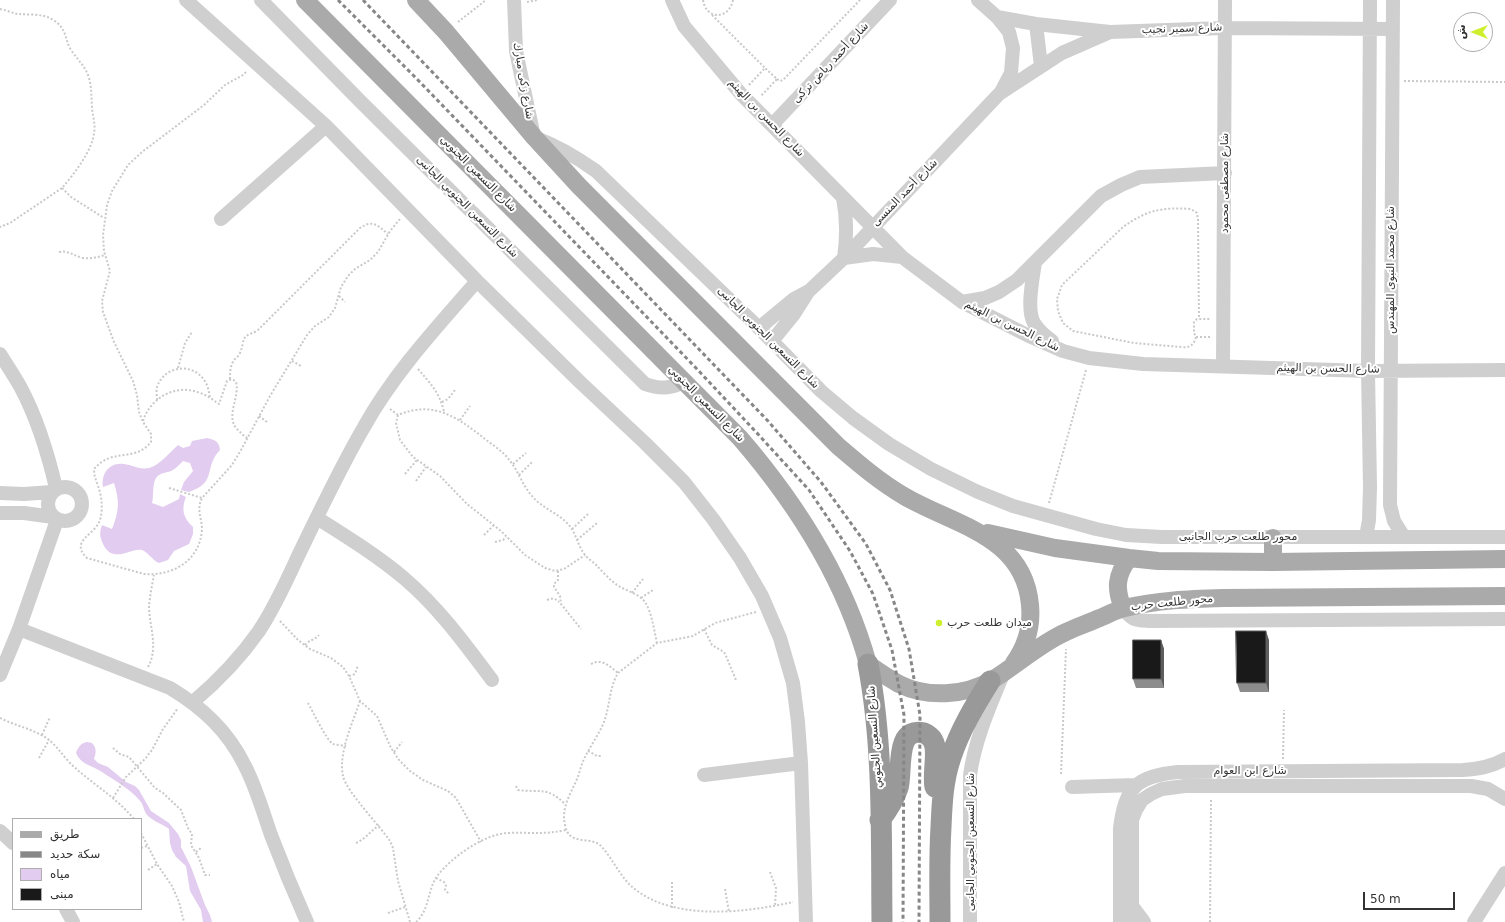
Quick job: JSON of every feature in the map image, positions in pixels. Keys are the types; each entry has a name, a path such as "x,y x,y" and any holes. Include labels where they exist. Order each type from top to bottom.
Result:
{"highway":[{"name":"شارع التسعين الجنوبي","path":"868,664 876,713 882,922"},
{"path":"940,922 940,852 944,780 958,737 1002,673"},
{"path":"880,820 894,799 898,787 902,747 906,737 916,732 926,734 933,741 935,751 934,782 942,804"}],"main road":[{"name":"شارع التسعين الجنوبي","path":"304,0 609,305 740,438 765,467 794,507 825,561 848,607 863,645 868,664"},
{"path":"416,0 446,32 534,138 611,219 838,446 861,466 904,496 988,537 1008,554 1022,575 1027,587 1030,624 1022,649 1002,673"},
{"path":"973,529 1055,548 1129,558 1180,561 1273,562 1505,559"},
{"path":"1273,538 1273,562"},
{"path":"1123,608 1117,588 1118,577 1122,567 1129,558"},
{"name":"محور طلعت حرب","path":"868,664 900,684 922,692 948,693 974,688 1002,673 1066,631 1123,608 1187,599 1505,596"}],"street":[{"path":"186,0 326,126 477,281 580,383 645,443 684,482 713,519 740,558 762,596 780,638 793,682 801,763 806,922"},
{"name":"شارع التسعين الجنوبي الجانبى","path":"261,0 360,101 645,384 656,388 666,388 675,387 684,382"},
{"name":"شارع زكى مبارك","path":"514,0 516,51 534,138"},
{"name":"شارع الحسن بن الهيثم","path":"672,0 684,26 741,94 902,257 962,302 1027,335 1063,351 1089,358 1143,364 1368,371 1505,370"},
{"name":"شارع أحمد رياض تركى","path":"772,125 890,0"},
{"path":"978,0 997,17"},
{"name":"شارع مصطفى محمود","path":"1223,366 1225,0"},
{"name":"شارع محمد النبوى المهندس","path":"1366,537 1370,502 1368,371 1370,0"},
{"name":"شارع محمد النبوى المهندس","path":"1393,0 1390,505 1394,521 1404,537"},
{"name":"شارع سمير نجيب","path":"997,17 1036,24 1110,32 1224,28 1393,29"},
{"name":"شارع أحمد المنسى","path":"997,17 1009,32 1013,48 1011,73 999,94"},
{"path":"1036,24 1041,66"},
{"name":"شارع أحمد المنسى","path":"772,341 794,314 809,291 844,258 999,94 1062,53 1110,32"},
{"path":"221,219 326,126"},
{"name":"شارع التسعين الجنوبي الجانبى","path":"534,138 557,146 577,157 596,171 759,328 821,391 853,418 889,444 931,469 978,492"},
{"path":"962,302 985,298 999,292 1017,280 1102,196 1122,185 1140,177 1225,173"},
{"path":"843,198 846,215 846,242 844,258 873,254 902,257"},
{"path":"1035,262 1031,292 1033,322 1039,331 1063,351"},
{"path":"189,700 214,684 233,665 259,630 270,612 347,456 379,401 410,361 477,281"},
{"name":"شارع أحمد المنسى","path":"759,328 794,299 809,291"},
{"path":"0,354 21,389 36,421 48,454 54,490 49,496 48,507 55,518"},
{"path":"0,493 24,494 68,487 74,489 78,493 82,504 79,515 74,519 63,522 55,518 24,513 0,513"},
{"name":"محور طلعت حرب الجانبى","path":"978,492 1013,506 1096,529 1126,535 1162,537 1273,538 1505,537"},
{"path":"0,675 19,628 55,518"},
{"path":"317,518 380,559 428,600 449,623 492,680"},
{"path":"1123,608 1132,619 1144,621 1505,620"},
{"path":"19,628 170,688 189,700 218,725 234,745 246,767 280,858 307,922"},
{"name":"شارع التسعين الجنوبي الجانبى","path":"970,922 970,775 981,727 1002,673"},
{"name":"شارع ابن العوام","path":"1132,922 1132,820 1142,800 1162,789 1211,785 1277,776 1478,769 1491,766 1505,759"},
{"path":"704,775 801,763"},
{"name":"شارع ابن العوام","path":"1120,922 1120,828 1122,812 1127,797 1136,785 1150,776 1178,772 1471,786 1488,789 1505,799"},
{"path":"1072,787 1136,785"},
{"path":"1105,787 1125,804"},
{"path":"0,831 12,843"},
{"path":"1474,922 1505,873"},
{"path":"1132,906 1144,922"},
{"path":"67,910 73,922"}],"path":[{"path":"446,32 486,0"},
{"path":"703,0 704,7 707,11 712,14 765,68 780,81 783,80 860,0"},
{"path":"712,14 724,14 732,6 733,0"},
{"path":"0,9 17,14 44,16 58,22 66,34 71,49 88,75 91,86 94,133 86,154 62,188 10,223 0,227"},
{"path":"256,62 243,75 224,84 204,105 142,152 128,165 112,191 104,218 103,235 110,271 102,301 103,312 114,342 133,381 137,395 139,412 143,422 151,434 151,442 141,452 108,458 100,462 94,469 94,476 101,500 100,520 96,527 82,542 82,553 87,558 144,574 166,573 178,568 188,561 200,540 202,528 199,504 202,498 232,465 248,440 259,416 307,335 315,326 329,317 335,308 342,287 348,276 355,269 370,260 378,252 388,234 408,211"},
{"path":"741,94 765,68"},
{"path":"753,106 777,79"},
{"path":"1392,81 1505,82"},
{"path":"62,188 71,197 104,218"},
{"path":"1199,319 1198,220 1197,213 1191,209 1156,209 1123,227 1062,285 1057,299 1058,311 1063,323 1073,331 1134,343 1187,348 1195,342 1196,337 1194,333 1194,322 1199,319 1224,319"},
{"path":"143,422 146,412 156,400 177,390 200,392 219,404 224,387 230,379 232,365 240,353 244,339 248,335 257,332 365,224 371,223 377,225 388,234"},
{"path":"59,252 67,251 86,259 106,255"},
{"path":"339,296 345,302"},
{"path":"178,368 185,343 192,332"},
{"path":"1196,337 1224,337"},
{"path":"1045,515 1089,358"},
{"path":"292,361 301,366"},
{"path":"410,361 438,392 444,412"},
{"path":"156,400 157,388 161,379 169,372 178,368 189,369 198,373 205,380 210,398"},
{"path":"230,379 234,380 237,386 232,417 235,427 248,440"},
{"path":"442,402 445,402 455,390"},
{"path":"379,401 398,415"},
{"path":"460,420 470,406"},
{"path":"398,415 408,411 420,409 432,409 444,412 460,420 503,453 513,464 531,495 539,503 564,519 572,529 585,555 616,584 641,598 648,608 658,642"},
{"path":"398,415 396,423 400,440 405,448 417,460 440,476 467,504 494,525 525,555 545,568 558,571 564,569 585,555"},
{"path":"259,416 267,422"},
{"path":"513,464 526,453"},
{"path":"405,474 417,460"},
{"path":"519,475 532,461"},
{"path":"416,481 426,467"},
{"path":"169,488 202,498"},
{"path":"572,529 588,514"},
{"path":"577,540 598,523"},
{"path":"484,535 494,525"},
{"path":"495,542 503,540 506,537"},
{"path":"558,571 558,580 553,586 560,596 560,602"},
{"path":"143,677 151,663 154,644 149,606 154,574"},
{"path":"632,593 643,580"},
{"path":"641,598 653,590"},
{"path":"547,600 551,598 560,602 580,628"},
{"path":"767,609 726,619 693,636 658,642 618,673 614,680 604,720 599,733 588,751 565,804 565,826 569,835 576,840 592,842 601,846 630,886 650,899 672,908 694,912 729,912 775,906 806,898"},
{"path":"270,612 298,640 332,658 343,667 349,676 360,701 377,716 399,760 410,771 423,780 448,791 456,798 481,842"},
{"path":"704,629 712,645 724,652 736,680"},
{"path":"1061,774 1066,631"},
{"path":"305,645 308,641 317,638 319,635"},
{"path":"591,664 600,661 618,673"},
{"path":"349,676 354,674 358,665"},
{"path":"113,798 126,777 152,750 163,729 189,700"},
{"path":"360,701 346,746 343,776 346,784 390,841 393,848 398,881 410,922"},
{"path":"308,703 319,725 323,728 328,740 335,744 346,746"},
{"path":"1277,776 1284,710"},
{"path":"42,736 50,717"},
{"path":"0,718 49,740 58,747 69,761 126,809 133,818"},
{"path":"39,758 49,740"},
{"path":"394,752 402,742"},
{"path":"113,748 120,754 129,757 155,788 163,793 181,810 192,834 191,844 196,852 205,875 210,875"},
{"path":"588,751 597,756 602,756"},
{"path":"1210,922 1211,785"},
{"path":"516,786 518,790 544,791 557,796 565,804"},
{"path":"356,844 379,825"},
{"path":"416,922 420,919 426,908 436,878 443,868 455,858 481,842 505,833 546,834 567,830"},
{"path":"142,835 157,864 172,886 179,902 184,922"},
{"path":"142,848 147,846"},
{"path":"196,852 201,848"},
{"path":"148,870 157,864"},
{"path":"770,872 776,888 775,906"},
{"path":"436,878 446,884 446,892 450,894"},
{"path":"672,882 672,908"},
{"path":"726,889 729,912"},
{"path":"388,913 405,907"}],"water":[{"path":"207,438 216,441 220,450 212,463 204,484 189,492 181,490 184,482 193,471 190,463 183,461 173,470 158,476 154,484 152,503 163,507 179,499 180,494 186,497 183,509 185,517 193,527 193,534 189,544 174,551 168,560 159,563 142,550 117,554 107,550 101,539 101,528 102,525 112,529 116,517 118,501 114,483 103,487 103,478 107,470 114,465 119,464 149,468 161,461 178,445 183,448 190,446 192,441"},
{"path":"83,743 92,743 95,747 96,753 94,759 98,763 108,767 126,782 135,786 139,790 151,811 169,823 178,834 181,840 181,847 191,867 212,922 203,922 201,910 190,891 186,866 176,857 172,850 169,829 148,816 138,798 118,782 78,757 76,753 78,749"}],"building":[{"path":"1236,631 1266,631 1266,683 1237,683"},
{"path":"1133,640 1161,640 1161,679 1133,679"}],"railway":[{"path":"338,0 416,78 756,432 809,490 850,551 873,594 892,650 904,715 903,922"},
{"path":"363,0 768,421 821,482 866,544 890,590 909,649 920,715 919,922"}],"place":[{"name":"ميدان طلعت حرب","path":"939,623"}]}
